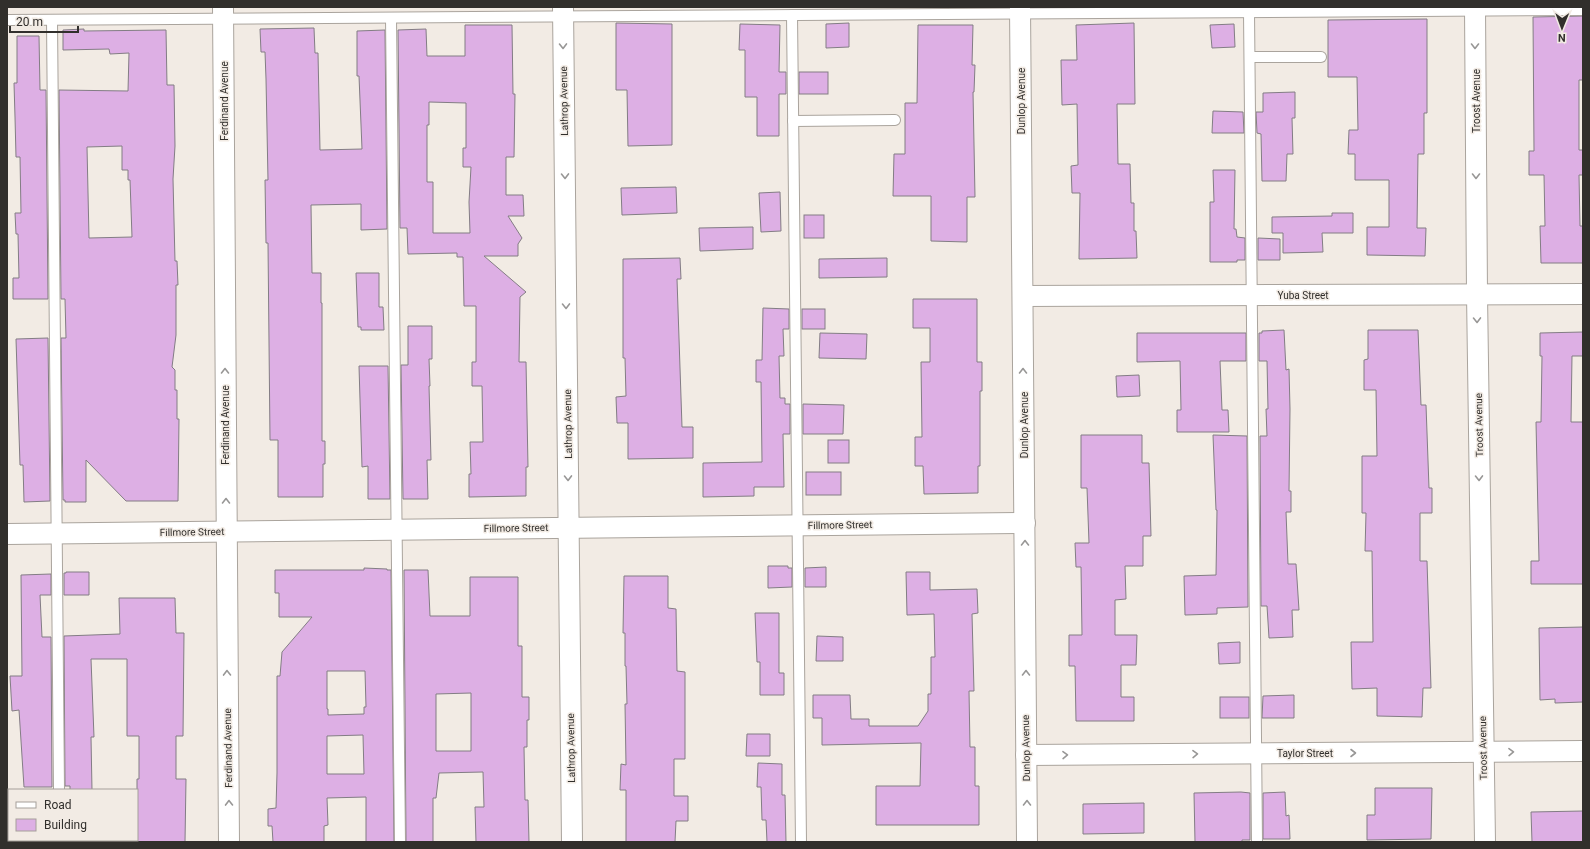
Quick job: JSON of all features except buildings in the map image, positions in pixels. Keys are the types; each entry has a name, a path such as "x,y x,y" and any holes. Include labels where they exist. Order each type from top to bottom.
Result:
{"street":[{"name":"Troost Avenue","path":"1475,9 1477,294 1485,842"},
{"name":"Dunlop Avenue","path":"1021,10 1027,842"},
{"name":"Lathrop Avenue","path":"563,12 572,842"},
{"name":"Ferdinand Avenue","path":"223,13 229,842"},
{"name":"Yuba Street","path":"1023,296 1583,294"},
{"name":"Fillmore Street","path":"7,534 1025,523"},
{"name":"Taylor Street","path":"1026,755 1583,751"}],"lane":[{"path":"7,20 52,20 223,13 391,18 563,12 792,15 1021,10 1249,12 1475,9 1583,10"},
{"path":"1249,12 1257,842"},
{"path":"792,15 801,842"},
{"path":"391,18 400,842"},
{"path":"52,20 59,789"},
{"path":"1250,57 1321,57"},
{"path":"793,120 895,120"}]}
